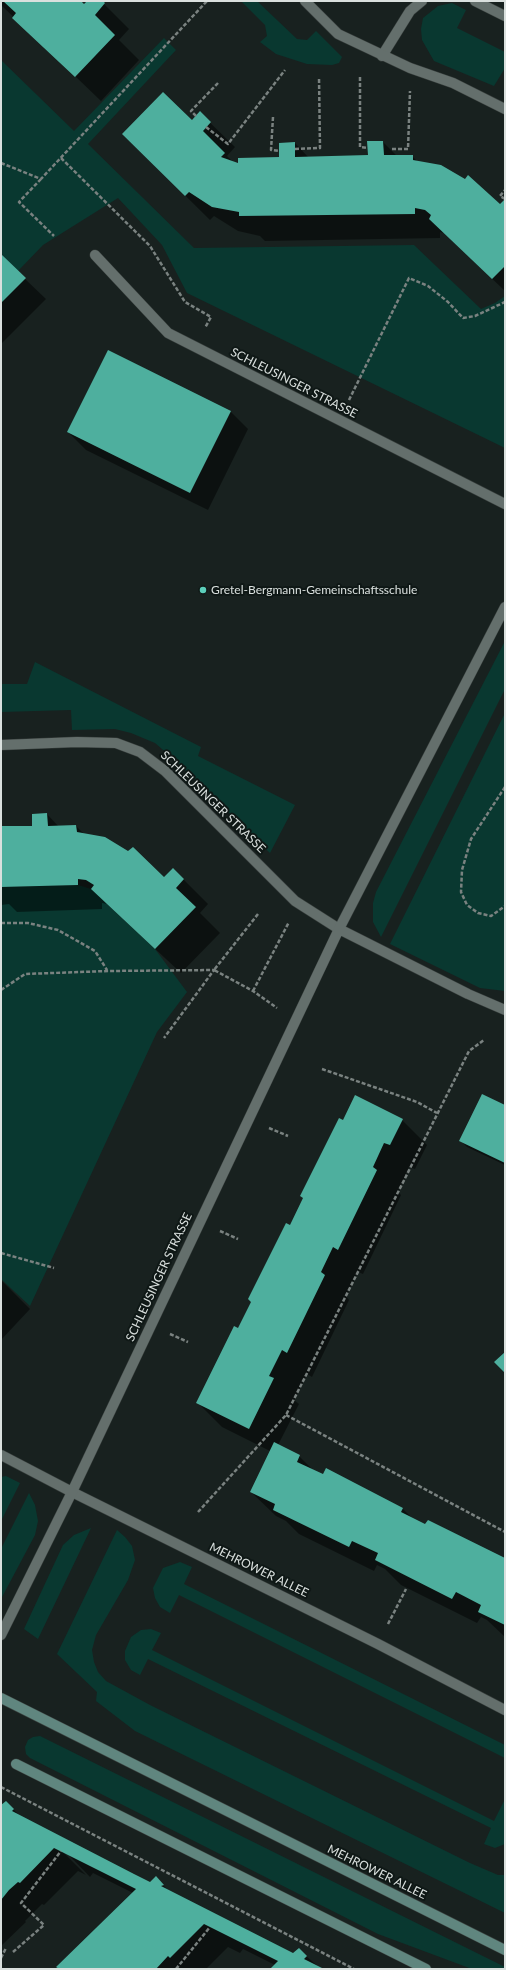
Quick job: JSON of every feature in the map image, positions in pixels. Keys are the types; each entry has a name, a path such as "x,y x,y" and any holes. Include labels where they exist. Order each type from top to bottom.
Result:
{"main road":[{"name":"MEHROWER ALLEE","path":"1,1698 505,1950"},
{"path":"16,1764 426,1969"}],"street":[{"path":"305,1 338,34 410,68 453,83 505,109"},
{"path":"382,56 410,11 422,1"},
{"path":"475,1 505,16"},
{"name":"SCHLEUSINGER STRASSE","path":"95,255 168,333 505,504"},
{"name":"SCHLEUSINGER STRASSE","path":"1,1635 72,1492 339,929 505,608"},
{"name":"SCHLEUSINGER STRASSE","path":"1,745 77,742 116,743 140,752 165,771 299,904 339,929 468,994 505,1010"},
{"name":"MEHROWER ALLEE","path":"1,1455 72,1492 378,1644 505,1710"}],"path":[{"path":"54,236 19,202 208,1"},
{"path":"392,148 408,149 410,68"},
{"path":"206,127 228,144 285,70"},
{"path":"295,148 320,148 319,77"},
{"path":"360,77 360,147 368,148"},
{"path":"196,116 191,111 218,83"},
{"path":"273,117 271,150 279,150"},
{"path":"61,158 150,246 185,302 211,317"},
{"path":"1,163 41,179"},
{"path":"505,190 500,196 505,199"},
{"path":"339,419 409,278 428,286 448,302 463,318 475,316 505,302"},
{"path":"505,788 471,839 462,870 461,892 467,905 478,913 491,916 505,906"},
{"path":"253,991 299,904"},
{"path":"164,1038 214,970 258,914"},
{"path":"1,923 28,923 58,930 95,951 108,971"},
{"path":"1,990 25,974 108,971 214,970 253,991 296,1021"},
{"path":"198,1512 286,1415 469,1051 484,1040"},
{"path":"322,1068 417,1102 437,1113"},
{"path":"1,1253 54,1268"},
{"path":"286,1415 505,1532"},
{"path":"378,1644 406,1589"},
{"path":"1,1787 354,1969"},
{"path":"13,1952 44,1925 20,1903 61,1851"},
{"path":"176,1969 210,1927"},
{"path":"1,1958 6,1948"}],"green space":[{"path":"241,1 257,1 297,39 307,40 316,31 342,57 339,63 332,65 307,64 276,54 260,42 267,36 265,25"},
{"path":"452,3 466,10 457,28 505,52 505,68 494,86 434,61 422,40 421,29 423,18 438,6"},
{"path":"164,38 176,50 88,144 194,248 414,245 481,309 495,303 505,296 505,448 187,293 162,245 118,198 43,245 18,271 1,254 1,60 74,131"},
{"path":"505,641 505,689 381,937 373,922 373,903 376,892"},
{"path":"35,662 201,747 198,756 295,805 270,853 176,761 155,743 131,733 115,729 72,730 71,710 1,712 1,684 27,684"},
{"path":"505,713 505,991 480,988 390,944"},
{"path":"78,885 91,889 155,949 187,992 157,1032 30,1306 1,1279 1,887"},
{"path":"6,1476 20,1483 1,1521 1,1477"},
{"path":"29,1493 35,1505 38,1521 35,1535 1,1599 1,1549"},
{"path":"91,1528 38,1639 24,1629 63,1545 74,1535"},
{"path":"117,1530 132,1546 135,1560 128,1580 96,1635 92,1650 94,1662 98,1672 106,1681 150,1705 470,1863 498,1875 505,1875 505,1913 135,1731 96,1701 97,1692 57,1654"},
{"path":"180,1562 192,1567 184,1584 505,1745 505,1758 179,1595 170,1613 160,1607 155,1598 153,1588 163,1568"},
{"path":"151,1629 161,1633 152,1650 494,1821 504,1801 505,1844 495,1848 484,1844 491,1828 148,1659 140,1675 131,1670 125,1660 125,1651 131,1637 141,1630"},
{"path":"40,1736 505,1967 505,1969 472,1969 378,1934 30,1758 26,1754 25,1747 28,1740 33,1737"}],"building":[{"path":"3,1 81,1 84,4 87,1 103,1 105,3 95,15 115,35 75,77 12,18 16,13"},
{"path":"163,92 192,120 200,111 211,122 203,131 225,153 221,157 238,163 238,158 279,157 279,143 295,142 295,157 368,155 367,141 383,141 384,155 413,155 413,160 441,165 465,179 468,175 500,204 505,199 505,266 492,279 429,219 431,215 425,210 415,208 415,214 239,216 239,212 212,207 189,192 185,196 122,134"},
{"path":"1,254 26,278 1,303"},
{"path":"108,350 231,411 190,493 67,432"},
{"path":"47,813 48,826 76,825 77,832 105,837 128,851 133,847 164,877 173,868 184,879 176,888 196,907 155,949 91,889 94,885 86,880 78,879 78,885 1,887 1,826 32,826 32,814"},
{"path":"482,1094 505,1105 505,1163 459,1141"},
{"path":"355,1095 403,1119 390,1145 384,1143 373,1167 377,1170 338,1250 333,1247 321,1272 325,1275 287,1353 282,1350 269,1376 274,1378 249,1429 196,1403 234,1326 238,1328 251,1302 248,1299 286,1223 290,1225 303,1198 300,1196 339,1118 343,1120"},
{"path":"505,1352 505,1373 494,1362"},
{"path":"274,1442 300,1455 297,1462 323,1474 326,1468 403,1508 401,1512 425,1524 428,1520 505,1558 505,1625 478,1612 481,1605 456,1592 452,1599 375,1560 378,1553 352,1541 349,1547 273,1510 275,1504 250,1492"},
{"path":"6,1801 14,1809 12,1811 134,1874 150,1882 156,1876 164,1885 161,1886 293,1953 299,1948 307,1956 304,1959 324,1969 270,1969 278,1961 204,1924 170,1958 168,1956 156,1969 59,1969 56,1967 136,1889 54,1848 20,1883 18,1882 9,1890 1,1900 1,1805"}],"place":[{"name":"Gretel-Bergmann-Gemeinschaftsschule","path":"203,590"}]}
